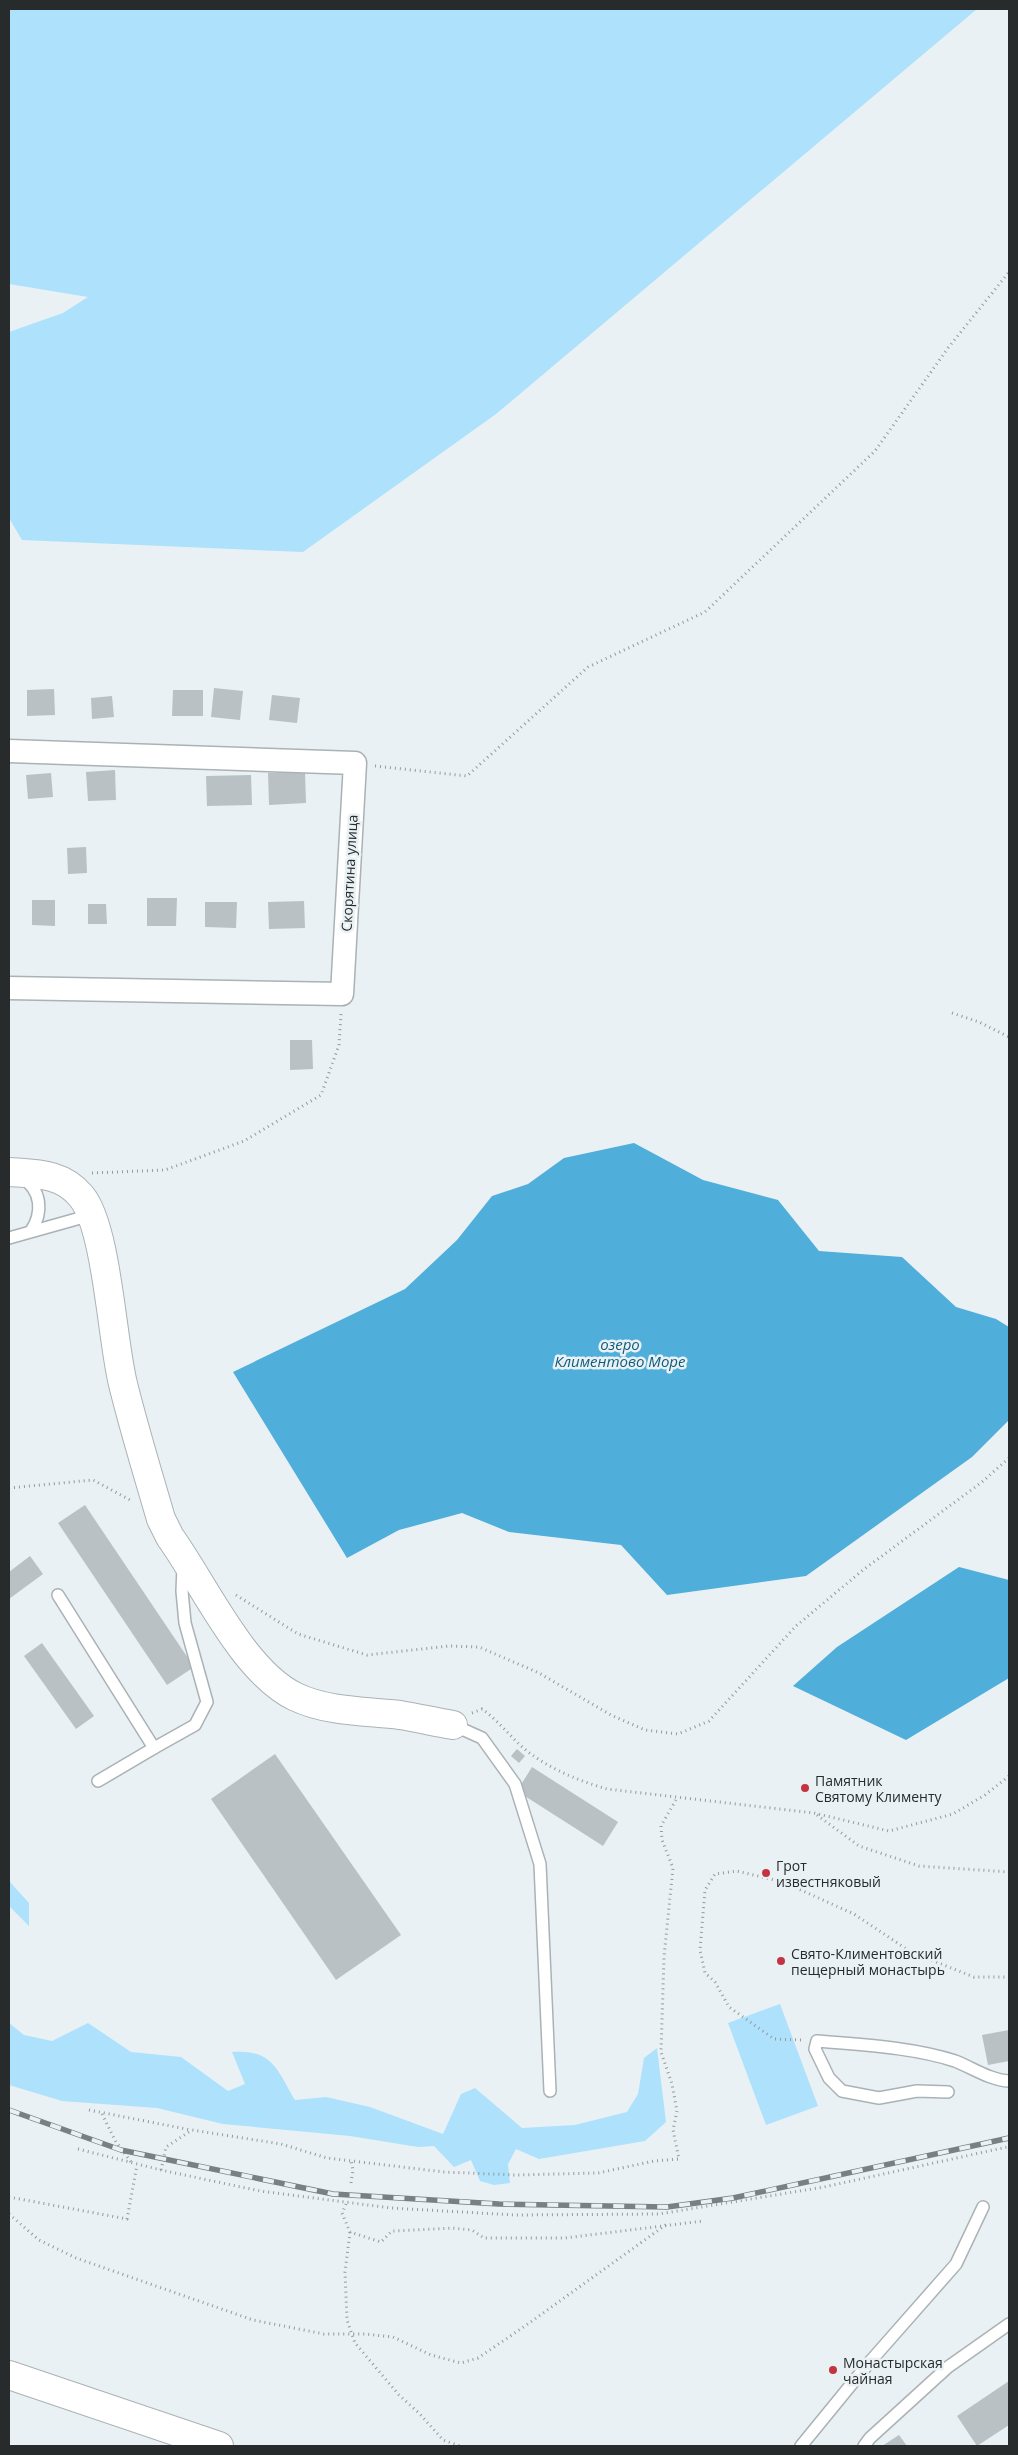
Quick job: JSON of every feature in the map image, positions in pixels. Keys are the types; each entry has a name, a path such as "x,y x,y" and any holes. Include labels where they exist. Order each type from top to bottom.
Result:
{"street":[{"path":"9,751 355,763"},
{"name":"Скорятина улица","path":"342,994 355,763"},
{"path":"9,988 342,994"},
{"path":"10,1172 52,1175 71,1185 83,1198 92,1215 99,1240 122,1383 161,1519 170,1537 238,1641 263,1672 279,1687 296,1697 325,1706 453,1725"},
{"path":"9,2375 219,2446"}],"lane":[{"path":"10,1172 27,1181 36,1193 40,1207 37,1221 31,1231"},
{"path":"9,1238 92,1215"},
{"path":"98,1781 196,1725 207,1702 184,1623 182,1591 183,1556"},
{"path":"58,1595 154,1748"},
{"path":"453,1725 482,1738 515,1784 540,1864 550,2091"},
{"path":"948,2092 917,2091 879,2098 842,2091 829,2078 816,2049 817,2041 918,2052 955,2061 1000,2081 1009,2082"},
{"path":"802,2446 868,2364 956,2264 983,2207"},
{"path":"864,2446 870,2438 948,2367 1009,2324"}],"path":[{"path":"355,763 467,776 588,667 705,612 875,451 948,348 1009,272"},
{"path":"90,1174 165,1170 244,1141 321,1095 339,1046 342,994"},
{"path":"952,1013 979,1022 1009,1037"},
{"path":"230,1590 298,1634 367,1655 449,1646 479,1647 539,1673 611,1715 645,1730 678,1734 709,1720 796,1626 863,1570 982,1482 1009,1458"},
{"path":"9,1488 93,1480 161,1519"},
{"path":"453,1725 468,1714 482,1709 494,1717 528,1752 582,1782 607,1789 814,1813 889,1831 953,1814 1009,1777"},
{"path":"89,2110 192,2130 281,2144 327,2158 444,2172 515,2176 598,2173 654,2161 679,2159 672,2130 676,2111 674,2093 661,2052 664,1957 673,1868 662,1840 661,1826 677,1798"},
{"path":"814,1813 859,1846 919,1866 1009,1872"},
{"path":"817,2041 774,2039 729,2008 715,1982 705,1972 700,1950 704,1890 715,1874 737,1871 783,1882 854,1914 911,1952 974,1977 1009,1977"},
{"path":"102,2113 116,2142 131,2163"},
{"path":"161,2170 166,2148 192,2130"},
{"path":"78,2149 137,2165 260,2191 346,2204 515,2214 659,2214 824,2187 1006,2147 1009,2144"},
{"path":"350,2183 351,2160"},
{"path":"9,2196 127,2220 137,2165"},
{"path":"346,2204 342,2213 350,2232 345,2272 347,2320 355,2343 399,2395 420,2414 443,2440 460,2446"},
{"path":"9,2214 39,2240 76,2258 253,2320 324,2334 365,2334 393,2337 449,2361 462,2363 478,2358 580,2288 667,2224"},
{"path":"350,2232 381,2242 392,2231 452,2228 472,2230 484,2238 565,2238 667,2224 704,2221"}],"shaded area":[{"path":"9,9 977,9 496,414 303,552 22,540 9,518 9,332 63,313 88,297 9,284"},
{"path":"9,1881 29,1903 29,1926 9,1906"},
{"path":"780,2004 818,2106 766,2125 728,2023"},
{"path":"9,2023 24,2035 52,2041 88,2023 131,2052 181,2057 228,2091 245,2084 232,2052 257,2054 265,2058 278,2071 295,2100 326,2097 370,2107 443,2134 461,2094 475,2088 522,2128 575,2125 627,2112 638,2094 644,2058 657,2048 666,2122 645,2141 539,2159 516,2149 508,2164 510,2183 494,2185 480,2181 471,2160 454,2167 434,2146 418,2147 350,2136 223,2124 157,2108 62,2101 9,2085"}],"water":[{"name":"озеро Климентово Море","path":"634,1143 703,1180 778,1200 819,1251 902,1257 956,1307 996,1319 1009,1327 1009,1420 972,1457 806,1576 667,1595 621,1545 509,1532 462,1513 399,1530 347,1558 233,1372 405,1289 457,1240 492,1196 528,1184 564,1158"},
{"path":"959,1567 1009,1580 1009,1678 906,1740 793,1686 837,1647"}],"building":[{"path":"214,688 243,691 240,720 211,717"},
{"path":"54,689 55,715 27,716 27,690"},
{"path":"173,690 203,690 203,716 172,716"},
{"path":"272,695 300,698 297,723 269,720"},
{"path":"112,696 114,717 92,719 91,698"},
{"path":"115,770 116,800 88,801 86,772"},
{"path":"305,772 306,803 269,805 268,773"},
{"path":"51,773 53,797 28,799 26,775"},
{"path":"251,775 252,805 207,806 206,776"},
{"path":"86,847 87,873 68,874 67,848"},
{"path":"147,898 177,898 176,926 147,926"},
{"path":"32,900 55,900 55,926 32,925"},
{"path":"304,901 305,928 269,929 268,902"},
{"path":"205,902 237,902 236,928 205,927"},
{"path":"88,904 106,904 107,924 88,924"},
{"path":"290,1040 312,1040 313,1069 290,1070"},
{"path":"85,1505 194,1667 167,1685 58,1523"},
{"path":"30,1556 43,1574 9,1599 9,1572"},
{"path":"42,1643 94,1716 76,1729 24,1656"},
{"path":"517,1749 525,1756 519,1763 511,1756"},
{"path":"275,1754 401,1935 336,1980 211,1799"},
{"path":"532,1767 618,1822 603,1846 517,1791"},
{"path":"1009,2030 1009,2061 988,2065 982,2035"},
{"path":"1009,2381 1009,2425 977,2446 957,2416"},
{"path":"899,2435 907,2446 882,2446"}],"railway":[{"path":"9,2110 121,2150 333,2194 499,2204 667,2207 733,2198 1009,2138"}],"place":[{"name":"Памятник Святому Клименту","path":"805,1788"},
{"name":"Грот известняковый","path":"766,1873"},
{"name":"Свято-Климентовский пещерный монастырь","path":"781,1961"},
{"name":"Монастырская чайная","path":"833,2370"}]}
